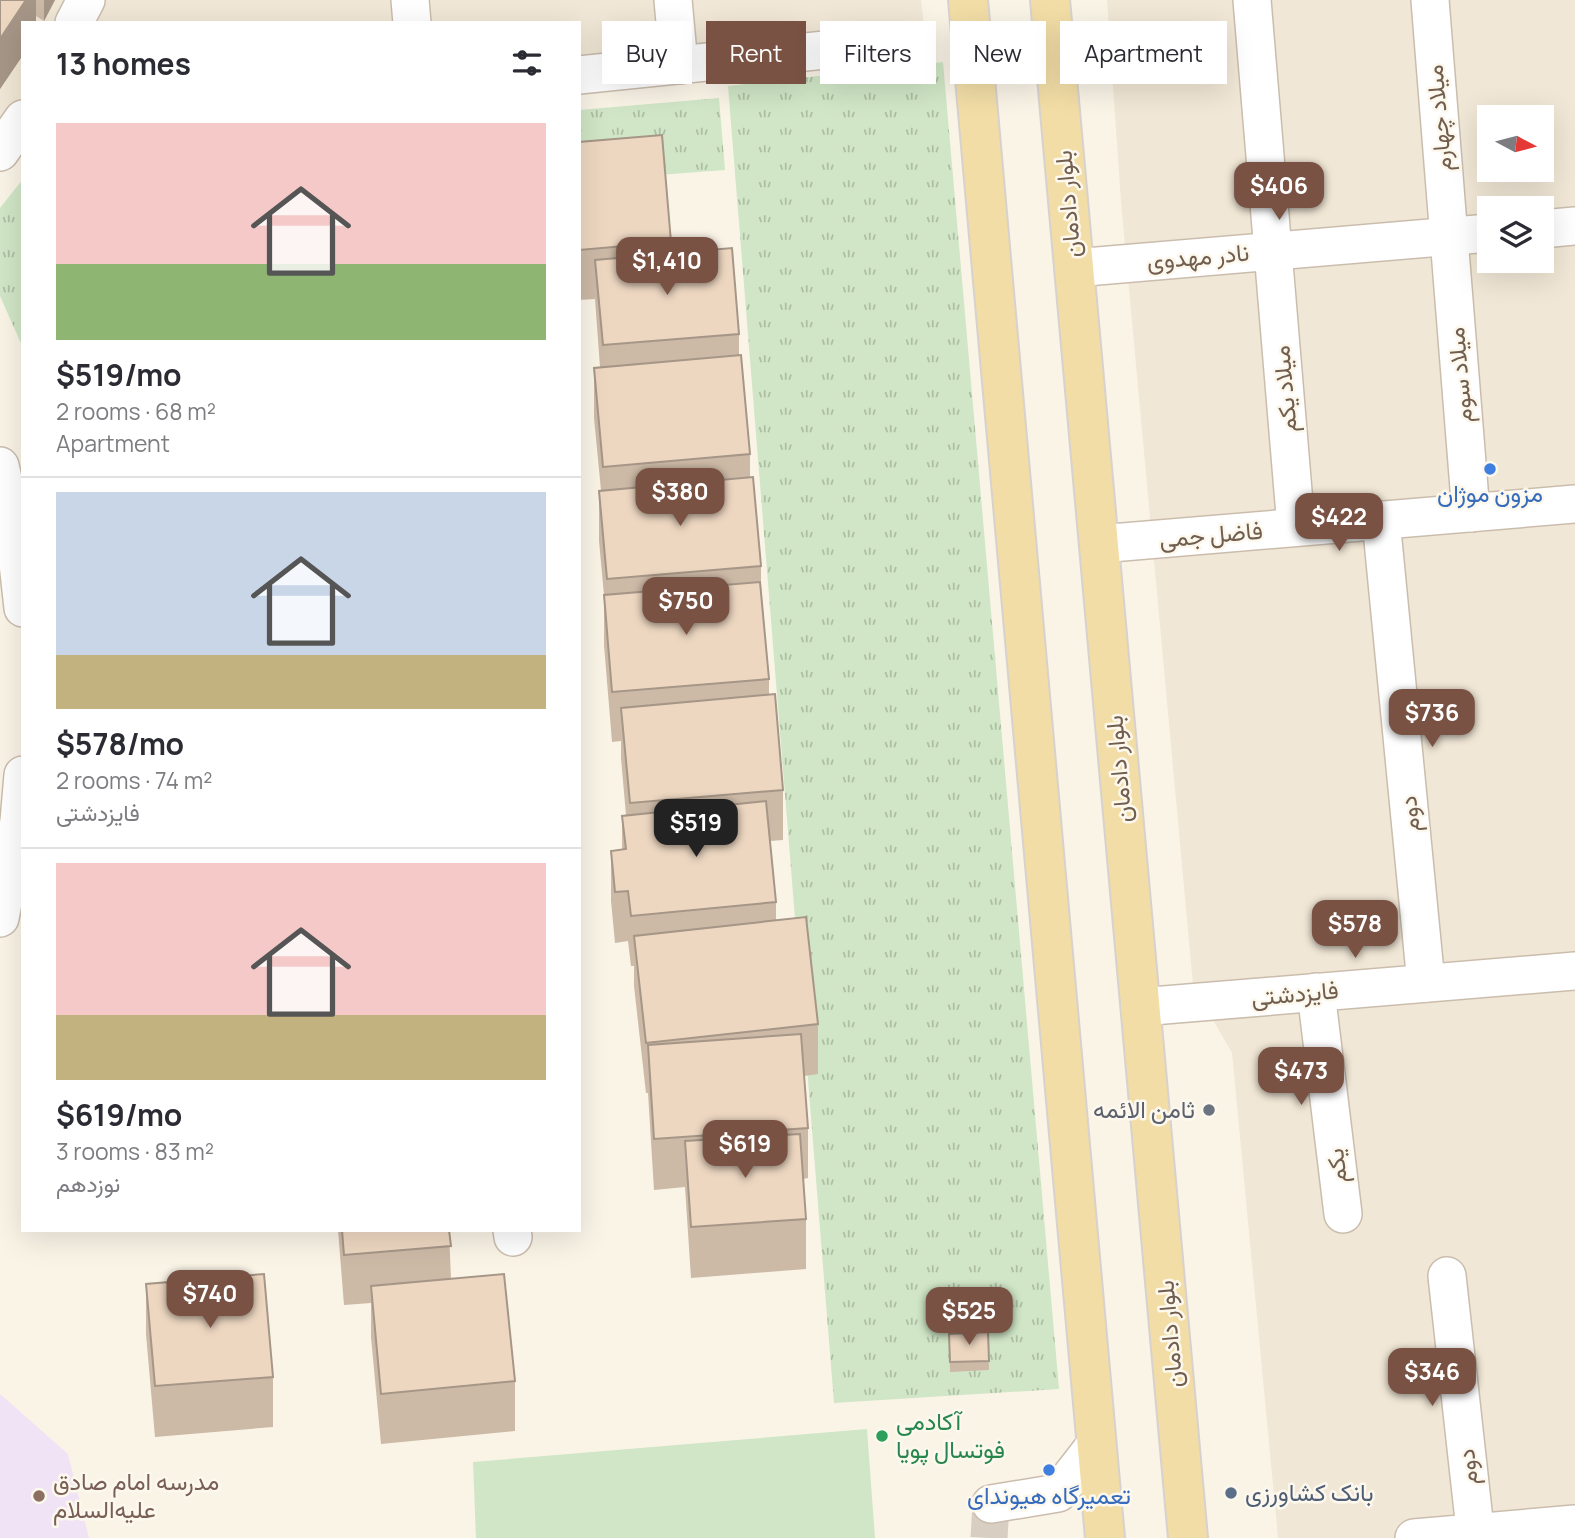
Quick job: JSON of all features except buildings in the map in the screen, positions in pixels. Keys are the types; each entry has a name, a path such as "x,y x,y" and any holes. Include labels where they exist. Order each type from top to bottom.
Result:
{"main road":[{"path":"968,0 1105,1538"},
{"name":"بلوار دادمان","path":"1050,0 1188,1538"}],"street":[{"path":"75,21 86,0"},
{"path":"410,0 412,21"},
{"path":"673,0 675,21"},
{"name":"میلاد یکم","path":"1252,0 1296,527"},
{"name":"میلاد چهارم","path":"1430,0 1449,236"},
{"path":"692,64 820,51"},
{"path":"581,75 602,73"},
{"path":"1554,228 1575,226"},
{"name":"نادر مهدوی","path":"1074,268 1477,234"},
{"name":"میلاد سوم","path":"1449,236 1471,513"},
{"path":"0,466 14,527 21,590"},
{"name":"فاضل جمی","path":"1099,544 1575,504"},
{"name":"دوم","path":"1381,520 1426,983"},
{"path":"0,918 21,798"},
{"path":"0,932 21,937"},
{"name":"فایزدشتی","path":"1140,1007 1426,983 1575,975"},
{"name":"یکم","path":"1316,992 1343,1214"},
{"name":"دوم","path":"1447,1276 1475,1535"},
{"path":"991,1503 1058,1493 1096,1444"},
{"path":"1414,1538 1475,1535 1575,1524"}],"shaded area":[{"path":"0,0 921,0 923,21 820,21 820,38 806,40 806,21 706,21 706,51 692,53 692,21 602,21 602,63 581,66 581,21 21,21 21,119 0,124"},
{"path":"1107,0 1575,0 1575,1538 1278,1538 1232,1053 1193,985 1121,202 1113,84 1227,84 1227,21 1108,21"},
{"name":"مدرسه امام صادق علیه‌السلام","path":"0,1394 68,1454 89,1538 0,1538"}],"green space":[{"path":"943,62 1059,1389 834,1403 728,86 806,84 806,77 820,76 820,84 936,84 936,63"},
{"path":"719,98 725,170 581,181 581,110"},
{"path":"21,182 21,343 0,296 0,208"},
{"path":"867,1429 875,1538 476,1538 473,1462"}],"tunnel":[{"path":"989,1538 991,1504"}],"place":[{"name":"مزون موژان","path":"1490,469"},
{"name":"ثامن الائمه","path":"1209,1110"},
{"name":"آکادمی فوتسال پویا","path":"882,1436"},
{"name":"تعمیرگاه هیوندای","path":"1049,1470"},
{"name":"بانک کشاورزی","path":"1231,1493"},
{"name":"مدرسه امام صادق علیه‌السلام","path":"39,1496"}]}
